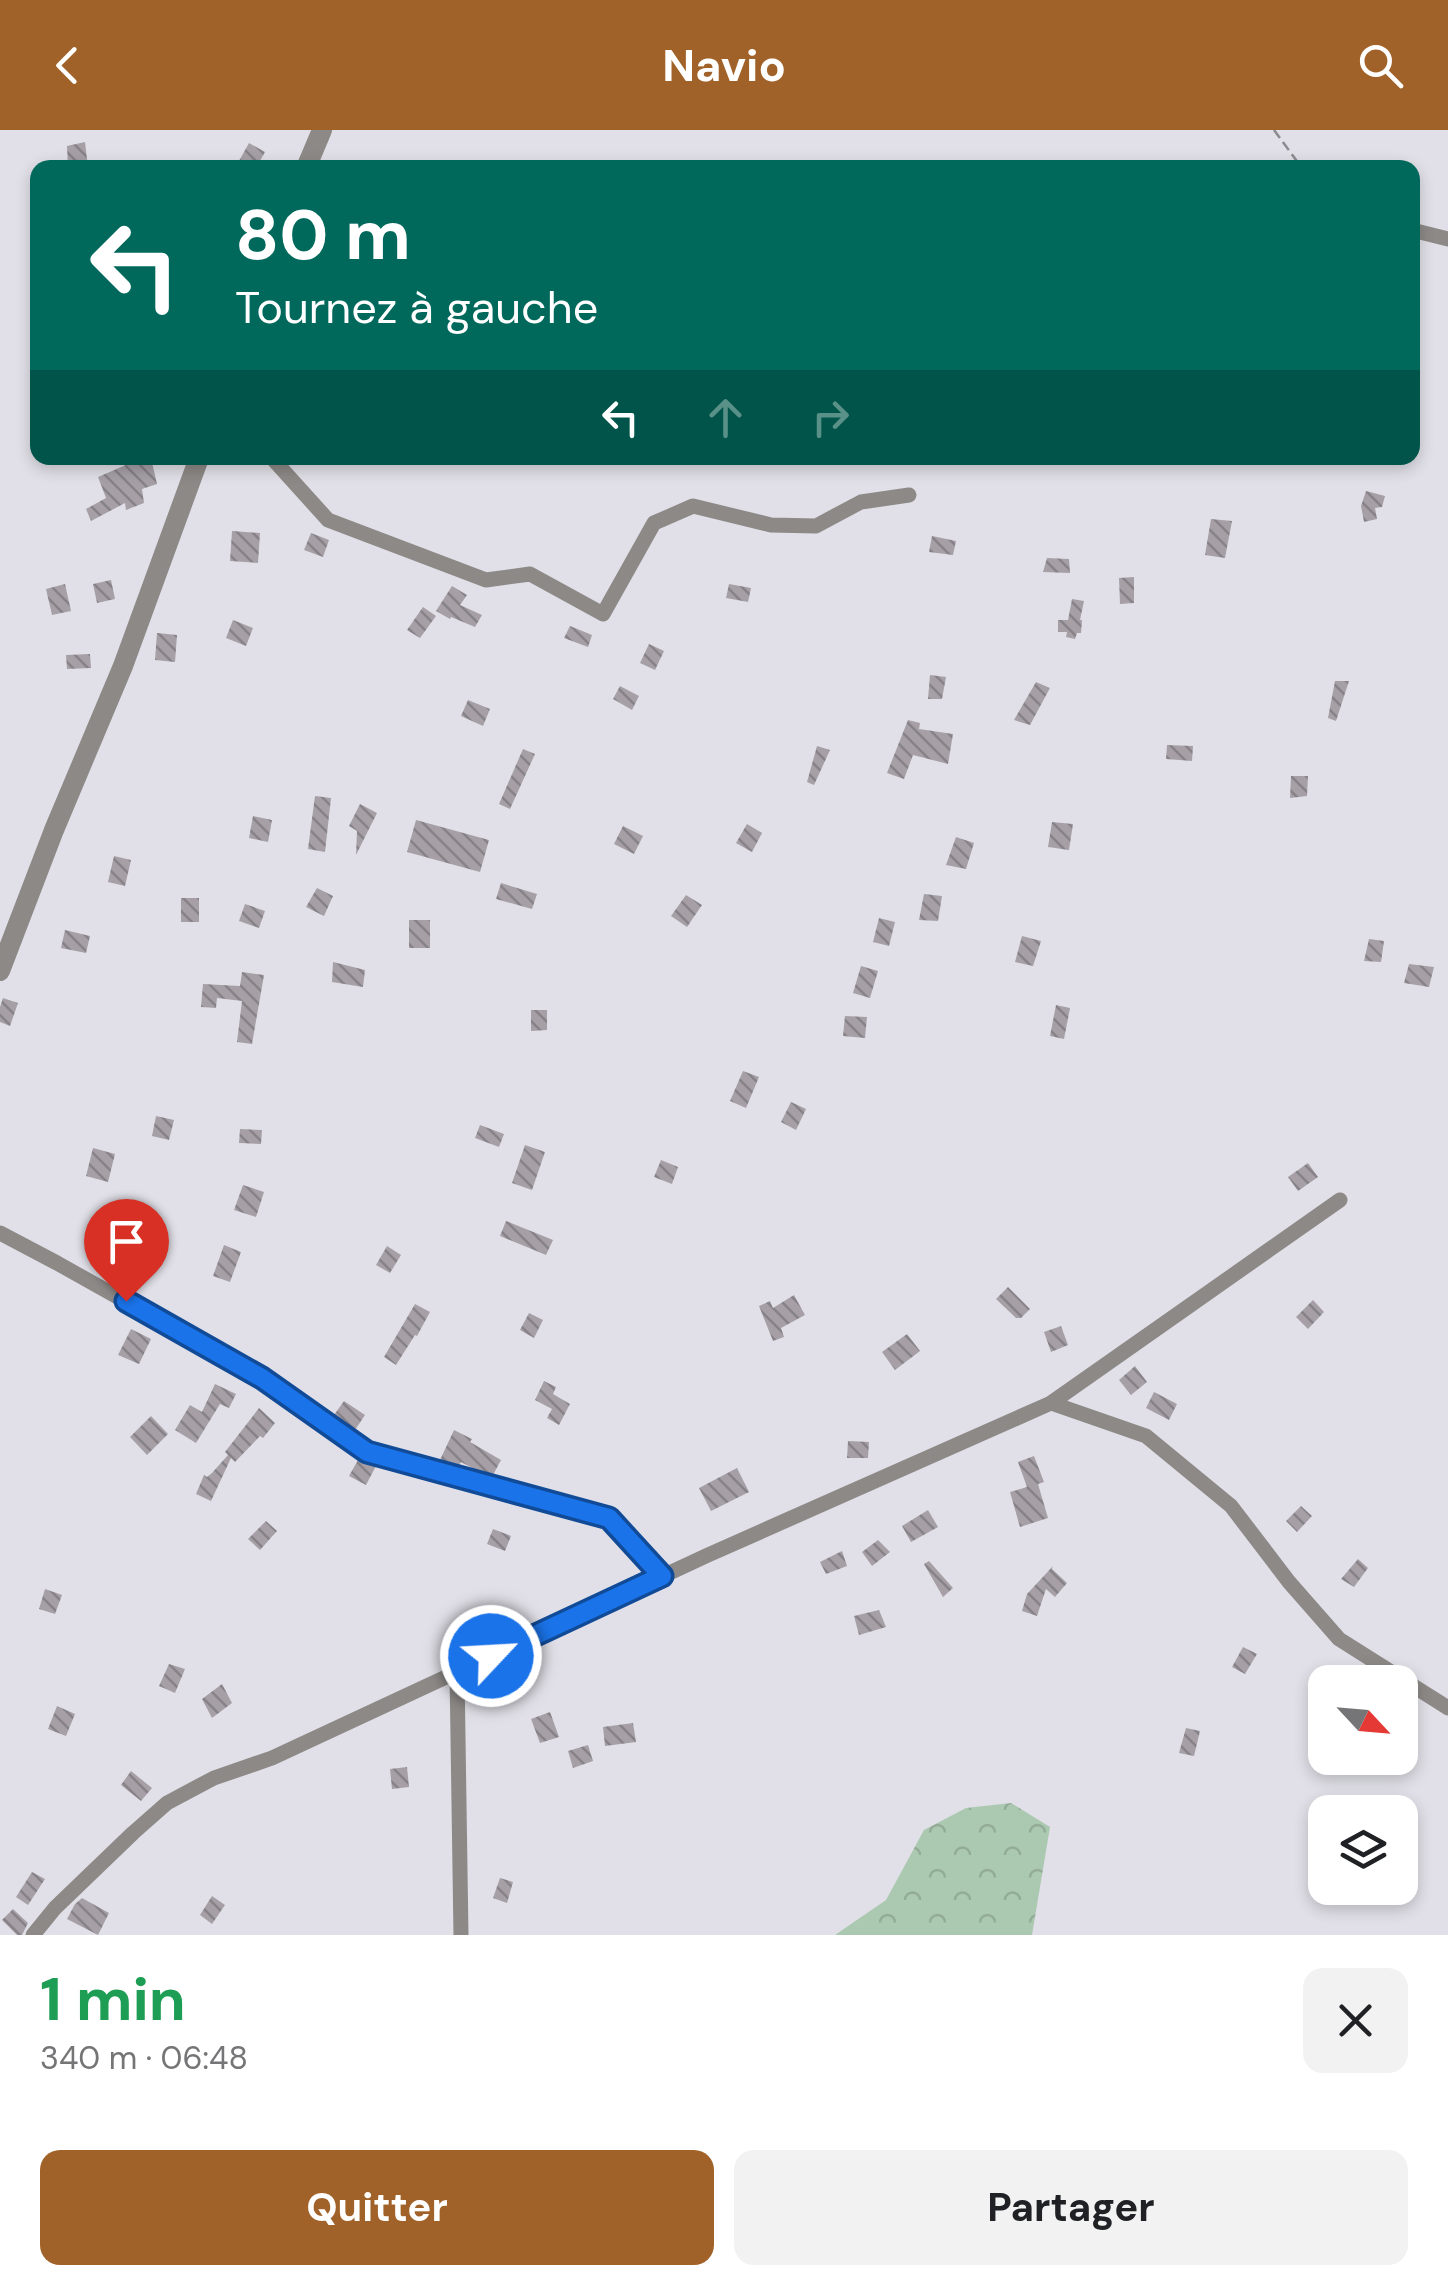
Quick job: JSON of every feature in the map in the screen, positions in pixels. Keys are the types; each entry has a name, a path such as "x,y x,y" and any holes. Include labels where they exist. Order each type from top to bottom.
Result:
{"street":[{"path":"309,160 322,130"},
{"path":"1420,232 1448,239"},
{"path":"0,970 122,666 196,465"},
{"path":"278,465 328,520 486,580 530,574 603,614 654,523 693,506 770,525 816,526 861,502 909,495"},
{"path":"33,1935 55,1908 167,1803 214,1778 272,1758 662,1576 1051,1403 1340,1200"},
{"path":"0,1234 262,1378 367,1452 609,1518 662,1576"},
{"path":"1051,1403 1146,1436 1231,1506 1289,1582 1340,1639 1448,1708"},
{"path":"457,1672 460,1935"}],"path":[{"path":"1274,130 1296,160"}],"green space":[{"path":"1011,1803 1050,1827 1032,1935 835,1935 886,1900 924,1830 966,1808"}],"building":[{"path":"85,142 87,160 68,160 67,146"},
{"path":"249,143 265,152 260,160 239,160"},
{"path":"126,465 153,465 157,484 142,489 144,503 126,510 125,503 91,521 86,509 106,498 98,477"},
{"path":"1366,491 1385,496 1382,507 1375,508 1377,519 1364,522 1361,506"},
{"path":"1211,519 1232,521 1225,558 1205,555"},
{"path":"232,531 260,533 258,563 230,561"},
{"path":"311,533 329,540 323,557 304,550"},
{"path":"932,536 956,541 953,555 929,552"},
{"path":"1047,558 1069,559 1070,573 1043,572"},
{"path":"1134,577 1134,603 1120,604 1119,578"},
{"path":"111,580 115,599 97,603 93,584"},
{"path":"65,584 71,611 52,615 46,589"},
{"path":"729,584 751,588 748,602 726,598"},
{"path":"452,586 467,595 460,605 482,615 475,627 436,611"},
{"path":"1072,599 1084,601 1081,633 1075,639 1066,637 1067,632 1058,632 1058,620 1068,620"},
{"path":"423,607 436,616 420,638 407,630"},
{"path":"233,620 253,628 246,646 226,638"},
{"path":"570,626 592,635 588,647 564,638"},
{"path":"157,633 177,635 175,662 155,660"},
{"path":"649,644 664,651 655,670 640,663"},
{"path":"90,654 91,668 67,669 66,655"},
{"path":"930,675 946,677 942,699 928,699"},
{"path":"1335,681 1349,681 1336,721 1328,718"},
{"path":"1036,682 1050,688 1030,725 1014,720"},
{"path":"620,686 639,696 632,710 613,699"},
{"path":"468,700 490,709 483,726 461,716"},
{"path":"908,720 920,723 919,729 953,734 948,764 913,755 904,779 887,773"},
{"path":"1167,745 1193,746 1192,761 1166,759"},
{"path":"817,746 830,750 814,785 807,782"},
{"path":"523,749 535,754 510,809 499,804"},
{"path":"1291,776 1308,776 1307,796 1290,798"},
{"path":"315,796 331,798 325,852 308,849"},
{"path":"360,804 377,813 356,855 357,831 349,826"},
{"path":"253,816 272,820 268,842 249,838"},
{"path":"416,820 489,840 480,872 407,852"},
{"path":"1052,822 1073,824 1069,850 1048,847"},
{"path":"747,824 762,833 752,852 736,843"},
{"path":"623,826 643,836 634,854 614,844"},
{"path":"956,837 974,843 966,869 946,865"},
{"path":"114,856 131,860 125,886 108,882"},
{"path":"501,883 537,894 532,909 496,899"},
{"path":"317,888 333,896 324,916 306,907"},
{"path":"924,894 942,896 938,921 919,920"},
{"path":"686,895 702,905 687,927 671,916"},
{"path":"181,898 199,898 199,922 181,922"},
{"path":"245,904 265,911 259,928 239,921"},
{"path":"879,918 895,922 889,946 873,942"},
{"path":"409,920 430,920 430,948 409,948"},
{"path":"65,930 90,936 86,953 61,948"},
{"path":"1022,936 1041,941 1033,966 1015,962"},
{"path":"1369,939 1384,941 1381,962 1364,961"},
{"path":"333,962 365,970 363,987 332,982"},
{"path":"1409,964 1434,967 1429,987 1404,983"},
{"path":"861,966 878,971 870,998 853,993"},
{"path":"242,972 264,975 252,1044 237,1042 242,1001 217,998 216,1008 201,1007 203,984 240,986"},
{"path":"3,998 18,1003 10,1026 0,1022"},
{"path":"1056,1005 1070,1008 1064,1039 1050,1036"},
{"path":"531,1010 547,1010 547,1030 531,1031"},
{"path":"845,1016 867,1017 865,1038 843,1036"},
{"path":"743,1071 759,1077 746,1108 730,1101"},
{"path":"791,1102 806,1109 796,1130 781,1122"},
{"path":"156,1116 174,1120 169,1140 152,1136"},
{"path":"480,1125 504,1134 499,1147 475,1138"},
{"path":"240,1129 262,1130 261,1144 239,1143"},
{"path":"525,1145 545,1152 532,1190 512,1183"},
{"path":"93,1148 115,1154 108,1182 86,1176"},
{"path":"661,1160 678,1167 672,1184 654,1177"},
{"path":"1308,1163 1318,1177 1298,1191 1288,1177"},
{"path":"243,1185 264,1192 256,1217 234,1210"},
{"path":"506,1221 553,1240 546,1255 500,1236"},
{"path":"224,1245 241,1252 230,1282 213,1276"},
{"path":"387,1246 401,1255 390,1273 376,1265"},
{"path":"1008,1287 1030,1309 1021,1318 1016,1318 996,1299"},
{"path":"794,1295 805,1315 781,1328 784,1337 773,1341 759,1306 770,1301 773,1308"},
{"path":"1313,1300 1324,1312 1308,1329 1296,1317"},
{"path":"415,1304 430,1312 396,1365 384,1357"},
{"path":"529,1313 543,1320 534,1338 520,1330"},
{"path":"1061,1326 1068,1345 1051,1352 1044,1332"},
{"path":"131,1329 151,1339 139,1364 118,1355"},
{"path":"907,1334 920,1351 895,1370 882,1352"},
{"path":"1135,1366 1147,1382 1131,1395 1119,1380"},
{"path":"544,1381 556,1387 553,1394 570,1404 559,1425 547,1418 552,1409 535,1400"},
{"path":"215,1384 236,1394 229,1408 220,1404 196,1443 175,1430 190,1405 202,1412"},
{"path":"1154,1392 1177,1404 1169,1420 1146,1408"},
{"path":"344,1401 365,1415 355,1430 334,1415"},
{"path":"259,1408 275,1423 235,1462 231,1458 211,1501 196,1494 204,1475 212,1473 228,1455 225,1452"},
{"path":"151,1416 168,1434 147,1455 130,1437"},
{"path":"454,1430 501,1460 493,1475 461,1462 459,1465 440,1460"},
{"path":"848,1441 869,1442 868,1458 847,1458"},
{"path":"1034,1456 1044,1482 1038,1484 1048,1518 1020,1527 1010,1492 1027,1487 1018,1462"},
{"path":"358,1460 376,1466 366,1485 349,1476"},
{"path":"737,1468 749,1492 711,1511 699,1488"},
{"path":"1301,1506 1312,1516 1297,1532 1286,1521"},
{"path":"928,1510 938,1527 911,1542 902,1526"},
{"path":"266,1521 277,1531 260,1550 248,1539"},
{"path":"493,1529 511,1536 505,1551 487,1544"},
{"path":"878,1540 890,1552 872,1566 862,1552"},
{"path":"842,1551 847,1566 826,1574 820,1562"},
{"path":"1358,1559 1368,1568 1354,1587 1341,1579"},
{"path":"929,1561 953,1588 943,1597 924,1564"},
{"path":"1053,1566 1067,1583 1055,1597 1046,1589 1037,1616 1022,1611 1027,1594"},
{"path":"45,1589 62,1595 55,1614 39,1609"},
{"path":"879,1610 886,1627 859,1635 854,1616"},
{"path":"1243,1647 1257,1654 1245,1674 1232,1667"},
{"path":"169,1664 185,1669 175,1693 159,1686"},
{"path":"222,1684 232,1703 212,1718 202,1699"},
{"path":"57,1706 75,1714 66,1736 48,1729"},
{"path":"550,1712 559,1737 540,1743 531,1719"},
{"path":"633,1723 636,1742 605,1746 603,1727"},
{"path":"1186,1728 1200,1731 1194,1756 1179,1753"},
{"path":"588,1745 593,1761 573,1768 568,1751"},
{"path":"407,1767 409,1787 392,1789 390,1769"},
{"path":"131,1771 152,1788 141,1801 121,1785"},
{"path":"32,1872 45,1879 28,1905 16,1897"},
{"path":"500,1878 513,1882 507,1903 493,1898"},
{"path":"212,1896 225,1905 212,1924 200,1915"},
{"path":"82,1898 109,1913 98,1935 67,1919"},
{"path":"13,1909 28,1923 22,1935 2,1920"}],"route":[{"path":"126,1301 262,1378 367,1452 609,1518 662,1576 491,1656"}]}
